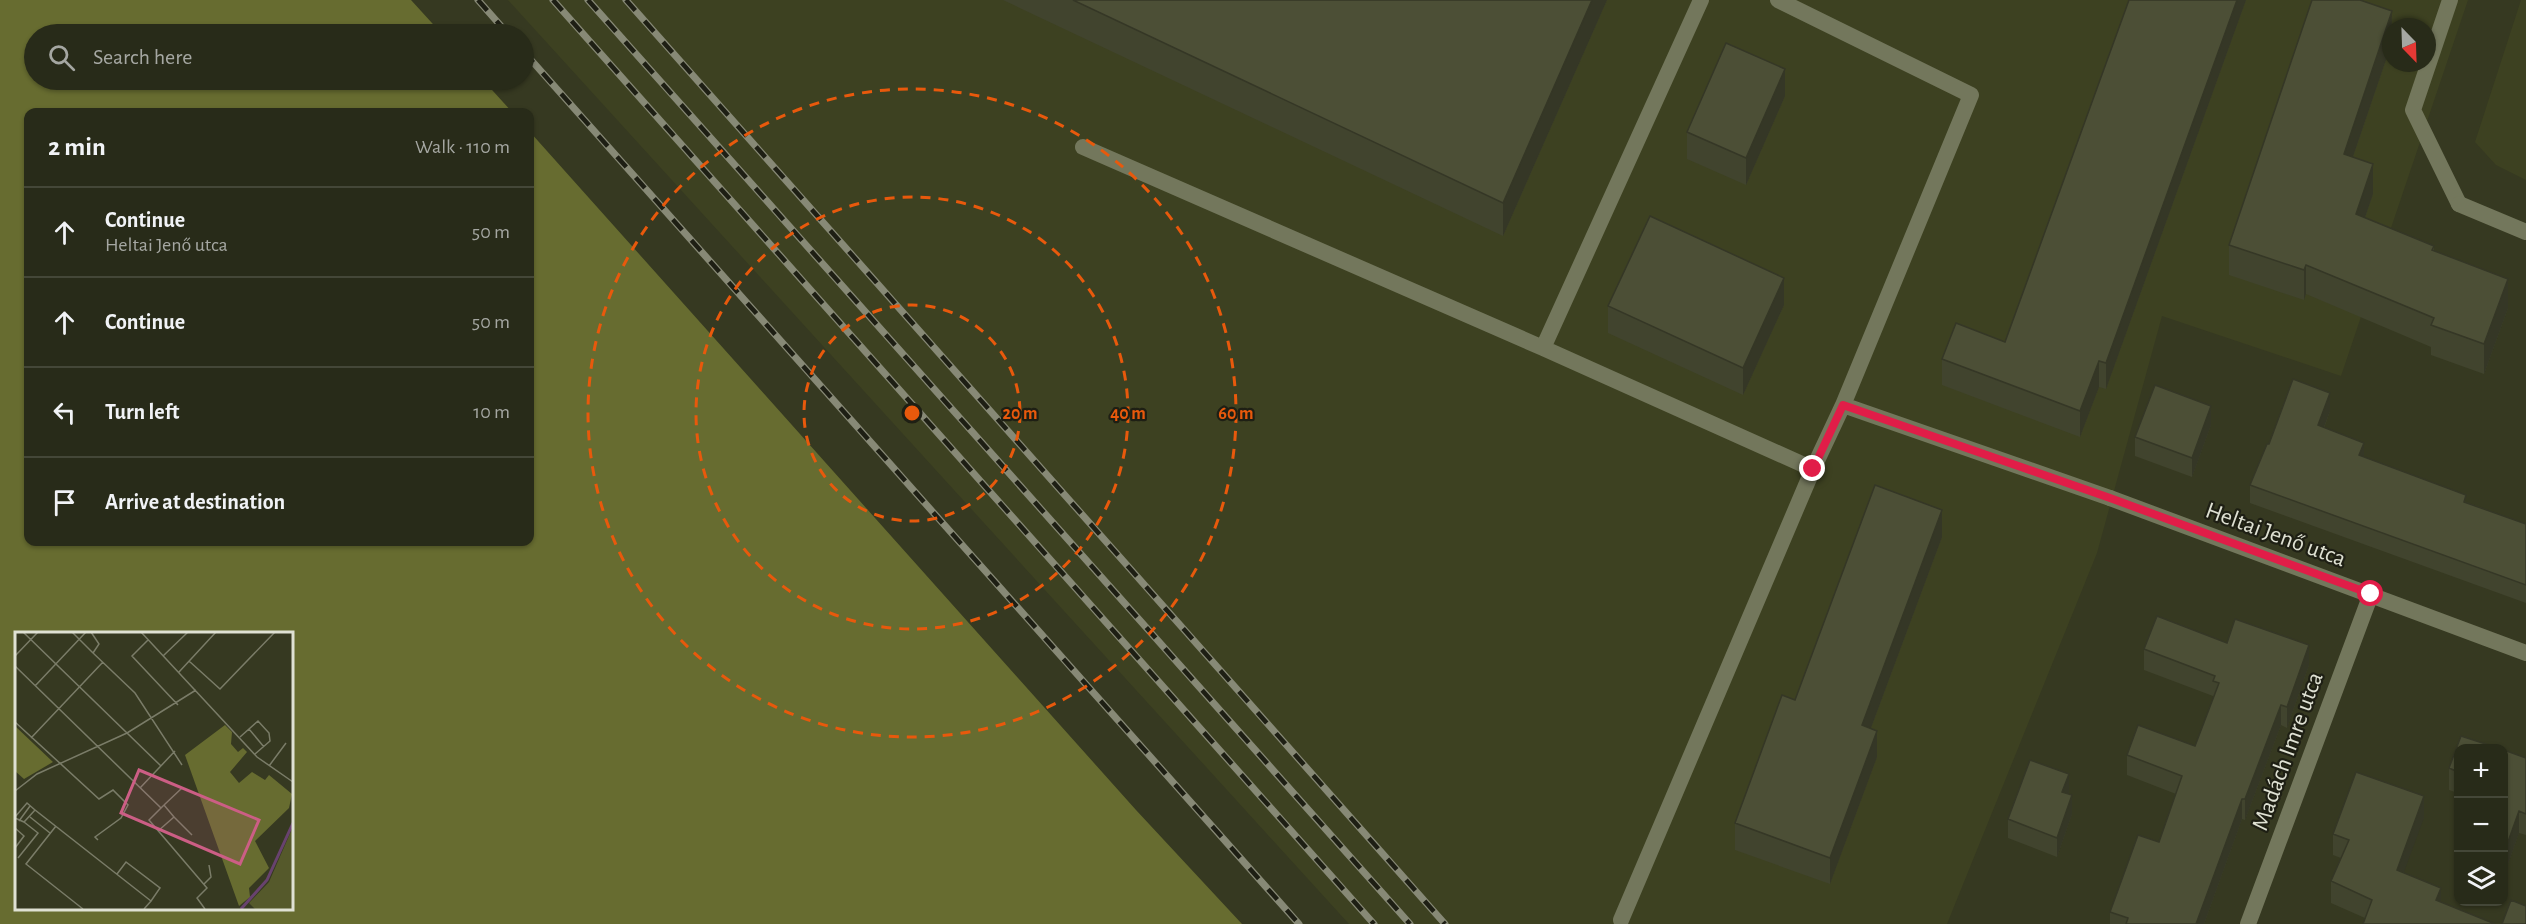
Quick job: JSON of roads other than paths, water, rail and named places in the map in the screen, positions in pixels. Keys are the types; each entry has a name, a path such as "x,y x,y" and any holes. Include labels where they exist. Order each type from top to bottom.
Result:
{"street":[{"path":"1543,348 1701,0"},
{"path":"1622,920 1813,469 1843,405 1971,95 1778,0"},
{"path":"2450,0 2413,110 2459,204 2526,232"},
{"path":"1083,147 1813,469"},
{"name":"Heltai Jenő utca","path":"1843,405 2110,498 2526,653"},
{"name":"Madách Imre utca","path":"2248,924 2371,594"}],"railway":[{"path":"478,0 499,24"},
{"path":"553,0 1374,924"},
{"path":"588,0 1410,924"},
{"path":"626,0 1445,924"},
{"path":"534,63 1299,924"}]}
